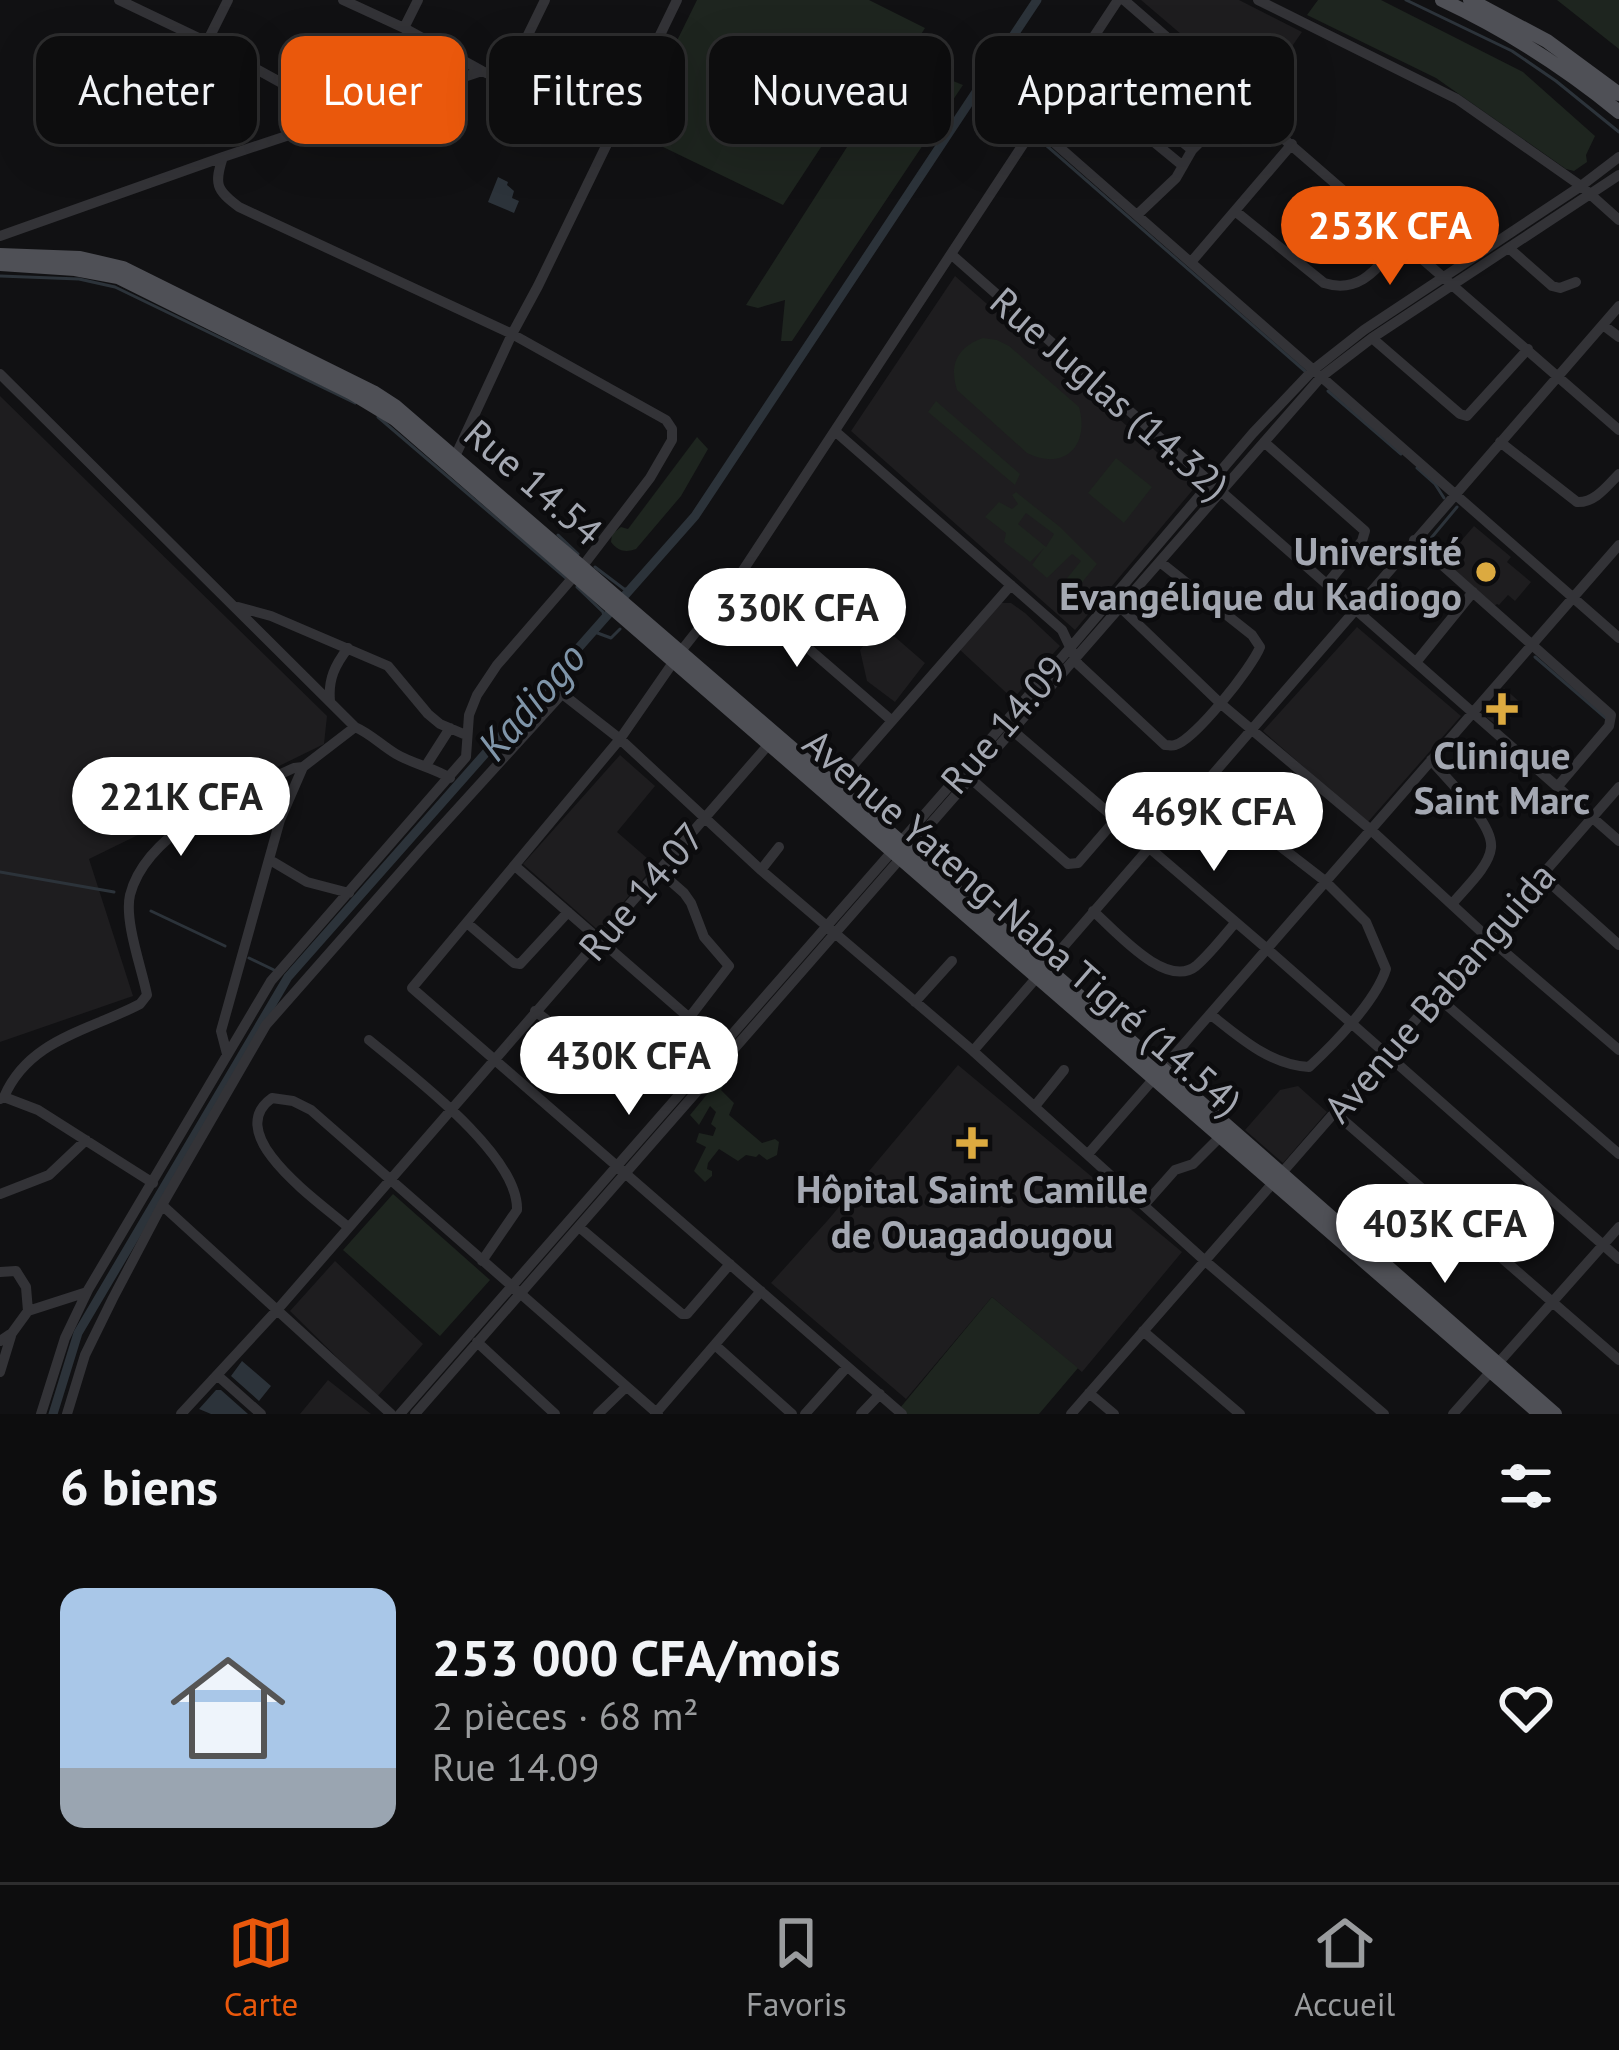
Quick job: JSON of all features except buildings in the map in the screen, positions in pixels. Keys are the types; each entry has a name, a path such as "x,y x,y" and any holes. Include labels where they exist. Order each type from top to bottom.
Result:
{"main road":[{"path":"1442,0 1543,55 1619,112"},
{"path":"1470,0 1547,41 1619,94"},
{"name":"Rue 14.54","path":"0,260 80,258 110,264 386,399 578,571 835,786 899,850 1041,972"},
{"name":"Avenue Yateng-Naba Tigré (14.54)","path":"678,656 769,744 899,850"},
{"name":"Avenue Yateng-Naba Tigré (14.54)","path":"1041,972 1158,1074 1220,1137 1276,1178"},
{"path":"1158,1074 1495,1368 1555,1414"},
{"path":"1495,1368 1540,1414"}],"street":[{"path":"119,0 193,36"},
{"path":"210,36 228,0"},
{"path":"343,0 416,36"},
{"path":"404,28 418,0"},
{"path":"527,36 545,0"},
{"path":"660,36 677,0"},
{"path":"1096,36 1121,0 1164,36"},
{"path":"1258,0 1457,99 1586,190 1619,220"},
{"path":"465,62 489,74"},
{"path":"465,77 482,71"},
{"path":"0,236 281,137"},
{"path":"452,462 608,144"},
{"path":"902,1414 412,988 620,739 734,584 1022,144"},
{"path":"1056,144 1619,638"},
{"path":"1156,144 1183,166"},
{"path":"1185,144 1192,150"},
{"path":"1137,215 1168,186 1198,144"},
{"path":"1192,261 1292,144 1619,430"},
{"path":"41,1414 65,1339 87,1292 271,981 466,758 469,715 477,694 650,478 672,440 666,420 512,334 239,207 217,186 223,157"},
{"name":"Rue 14.09","path":"400,1414 515,1291 1073,653 1211,482 1364,330 1510,250 1586,190 1619,157"},
{"name":"Rue 14.09","path":"1116,603 1160,562 1317,374 1586,190 1619,175"},
{"path":"1235,211 1324,284 1334,287 1363,283 1402,240"},
{"path":"1510,250 1552,286 1576,282"},
{"name":"Rue Juglas (14.32)","path":"952,255 1619,841"},
{"path":"974,1051 1619,306"},
{"path":"1603,325 1619,338"},
{"path":"1372,338 1467,416 1528,349"},
{"path":"0,374 355,727 449,778"},
{"path":"836,432 1062,630 1073,653 1166,745 1177,745 1220,704 1255,661 1260,647 1160,562"},
{"path":"1264,442 1365,531 1327,584"},
{"path":"1500,442 1576,502 1588,502 1619,473"},
{"path":"1414,540 1608,712 1609,726 1558,786"},
{"path":"1089,1153 1618,549"},
{"path":"734,584 891,720"},
{"path":"835,786 1011,585"},
{"path":"1417,661 1473,592"},
{"path":"1116,603 1220,704 1371,830 1619,1050"},
{"path":"235,606 271,616 388,665 428,714 466,735"},
{"path":"330,700 328,685 348,648"},
{"name":"Rue 14.09","path":"899,850 970,778 1073,653"},
{"path":"67,1414 85,1355 162,1205 266,1025 556,698 565,696 620,739 761,870 974,1051 1204,1260 1384,1414"},
{"path":"227,1054 220,1031 280,820 303,767 355,727"},
{"path":"427,764 450,728"},
{"path":"1012,730 1619,1258"},
{"name":"Rue 14.07","path":"181,1414 278,1309 769,744"},
{"path":"1430,760 1484,823 1491,842 1487,859 1452,904"},
{"path":"153,1183 38,1110 2,1098 29,1058 140,1004 147,995 129,911 135,883 155,852 225,800 303,767"},
{"path":"970,778 1068,864 1078,863 1116,819"},
{"name":"Avenue Babanguida","path":"1071,1414 1619,787"},
{"path":"1190,798 1231,832 1272,841 1325,881 1361,915 1385,963 1384,976 1351,1023 1313,1064 1303,1067 1257,1049 1210,1014"},
{"path":"761,870 779,847"},
{"path":"270,860 307,882 349,892"},
{"path":"515,866 727,1050"},
{"path":"535,1011 585,1049 637,1064 647,1060 689,1018 729,966 704,937 684,893 659,871"},
{"path":"1541,875 1619,945"},
{"path":"1093,911 1159,967 1178,972 1195,967 1235,923"},
{"path":"466,923 520,964 568,912"},
{"path":"916,1002 952,961"},
{"path":"1435,995 1619,1154"},
{"path":"369,1040 451,1110 512,1181 518,1210 482,1261"},
{"path":"1035,1106 1064,1070"},
{"path":"348,1227 270,1158 256,1122 262,1105 272,1098 311,1110 657,1413 761,1291"},
{"path":"1334,1112 1619,1360"},
{"path":"1144,1205 1175,1170 1200,1159 1220,1137"},
{"path":"0,1194 49,1175 86,1140"},
{"name":"Rue 14.09","path":"415,1414 515,1291 579,1227 621,1171"},
{"path":"162,1205 391,1414"},
{"path":"579,1227 682,1314 687,1314 730,1264"},
{"path":"1453,1414 1619,1227"},
{"path":"0,1272 16,1271 24,1280 28,1311"},
{"path":"0,1372 12,1333 28,1311 87,1292"},
{"path":"1143,1331 1240,1414"},
{"path":"0,1341 12,1333"},
{"path":"477,1342 555,1414"},
{"path":"715,1345 792,1414"},
{"path":"805,1414 848,1366"},
{"path":"217,1376 261,1414"},
{"path":"598,1414 626,1387"},
{"path":"1089,1393 1114,1414"},
{"path":"861,1414 880,1394"}],"shaded area":[{"path":"697,0 869,0 925,28 920,36 709,36 709,144 823,144 783,205 657,144 685,144 685,36 679,36"},
{"path":"1141,0 1239,0 1302,32 1294,43 1294,36 1183,36"},
{"path":"1318,0 1381,0 1523,72 1595,136 1587,162 1574,171 1566,169 1436,78 1307,15"},
{"path":"1557,0 1619,0 1619,49"},
{"path":"951,80 963,85 951,103"},
{"path":"849,144 924,144 792,341 781,341 785,300 758,308 746,305"},
{"path":"498,177 508,182 514,191 512,198 519,201 514,213 488,202"},
{"path":"955,276 1196,486 1075,630 851,431"},
{"path":"983,338 1009,346 1079,407 1081,433 1063,457 1027,453 957,390 957,358"},
{"path":"0,396 327,716 324,744 89,859 133,996 0,1042"},
{"path":"936,401 1020,474 1015,485 928,412"},
{"path":"697,437 708,449 681,496 636,549 616,547 612,534 621,527 628,529"},
{"path":"1116,458 1152,487 1124,523 1088,493"},
{"path":"1016,492 1060,527 1097,564 1070,597 1059,588 1081,561 1072,554 1047,578 1032,565 1044,548 1030,562 1004,542 1006,533 985,517 999,502 1012,509 1018,504 1012,495","holes":["1026,513 1054,534 1046,547 1018,524"]},
{"name":"Université Evangélique du Kadiogo","path":"1474,526 1511,557 1507,562 1531,582 1515,601 1508,595 1493,607 1442,563"},
{"path":"1001,603 1011,603 1025,613 1060,646 1013,699 959,649"},
{"path":"1357,627 1461,716 1367,823 1263,731"},
{"path":"872,635 895,637 925,663 895,702 867,681 860,650"},
{"name":"Clinique Saint Marc","path":"1504,688 1522,704 1502,729 1481,713"},
{"path":"620,755 655,786 617,832 655,865 599,931 523,864"},
{"name":"Hôpital Saint Camille de Ouagadougou","path":"958,1065 1182,1252 1082,1372 992,1297 906,1399 771,1283"},
{"path":"727,1070 731,1072 721,1090 734,1103 729,1115 762,1143 779,1142 777,1155 767,1160 759,1154 746,1155 738,1161 719,1149 708,1163 712,1176 705,1182 694,1171 706,1147 696,1142 699,1133 713,1136 716,1112 710,1106 699,1125 690,1115"},
{"path":"1298,1086 1327,1112 1283,1163 1245,1130 1280,1090"},
{"path":"393,1194 490,1280 440,1336 343,1250"},
{"path":"335,1261 423,1344 377,1397 290,1311"},
{"path":"992,1297 1078,1368 1039,1414 907,1414 900,1408"},
{"path":"242,1361 271,1386 259,1401 231,1376"},
{"path":"328,1380 371,1414 300,1414"},
{"path":"216,1390 248,1414 211,1414 199,1409"}],"waterway":[{"name":"Kadiogo","path":"53,1414 78,1333 288,977 695,516 1037,0"},
{"path":"1406,0 1512,51 1619,132"},
{"path":"1045,144 1306,372"},
{"path":"0,276 79,279 115,287 355,403"},
{"path":"1328,391 1401,454"},
{"path":"378,417 566,578"},
{"path":"1417,468 1444,498"},
{"path":"1427,543 1457,507"},
{"path":"558,535 578,554"},
{"path":"595,567 629,589"},
{"path":"577,587 604,617"},
{"path":"592,631 611,638 620,629"},
{"path":"1535,657 1607,719"},
{"path":"0,872 114,892"},
{"path":"151,911 225,946"},
{"path":"249,958 274,970"}],"place":[{"name":"Université Evangélique du Kadiogo","path":"1486,572"},
{"name":"Clinique Saint Marc","path":"1502,709"},
{"name":"Hôpital Saint Camille de Ouagadougou","path":"972,1143"}]}
